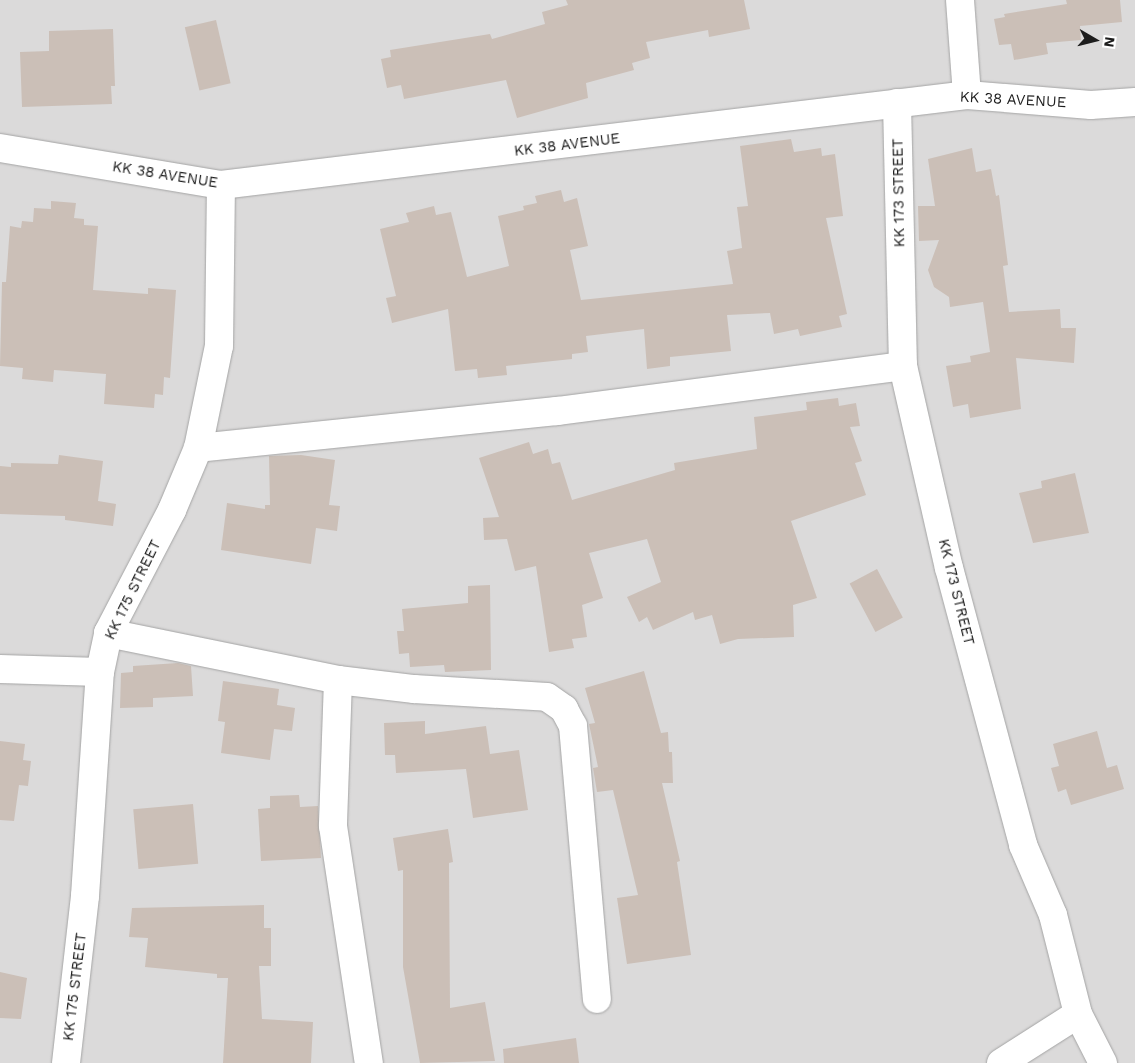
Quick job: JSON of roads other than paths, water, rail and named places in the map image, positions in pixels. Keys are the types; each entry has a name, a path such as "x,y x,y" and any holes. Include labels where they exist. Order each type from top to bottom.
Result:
{"street":[{"path":"960,0 968,95"},
{"name":"KK 38 AVENUE","path":"0,148 220,185 444,160 968,95 1091,105 1135,102"},
{"name":"KK 173 STREET","path":"897,103 903,366 949,568 1023,845 1052,915 1078,1014 1103,1063"},
{"name":"KK 175 STREET","path":"66,1063 85,896 100,672 108,633 172,510 198,448 219,346 220,185"},
{"path":"198,448 557,411 903,366"},
{"path":"108,633 338,680 414,689 547,698 564,709 572,726 597,999"},
{"path":"0,669 100,672"},
{"path":"338,680 333,826 369,1063"},
{"path":"1001,1063 1078,1014"}]}
